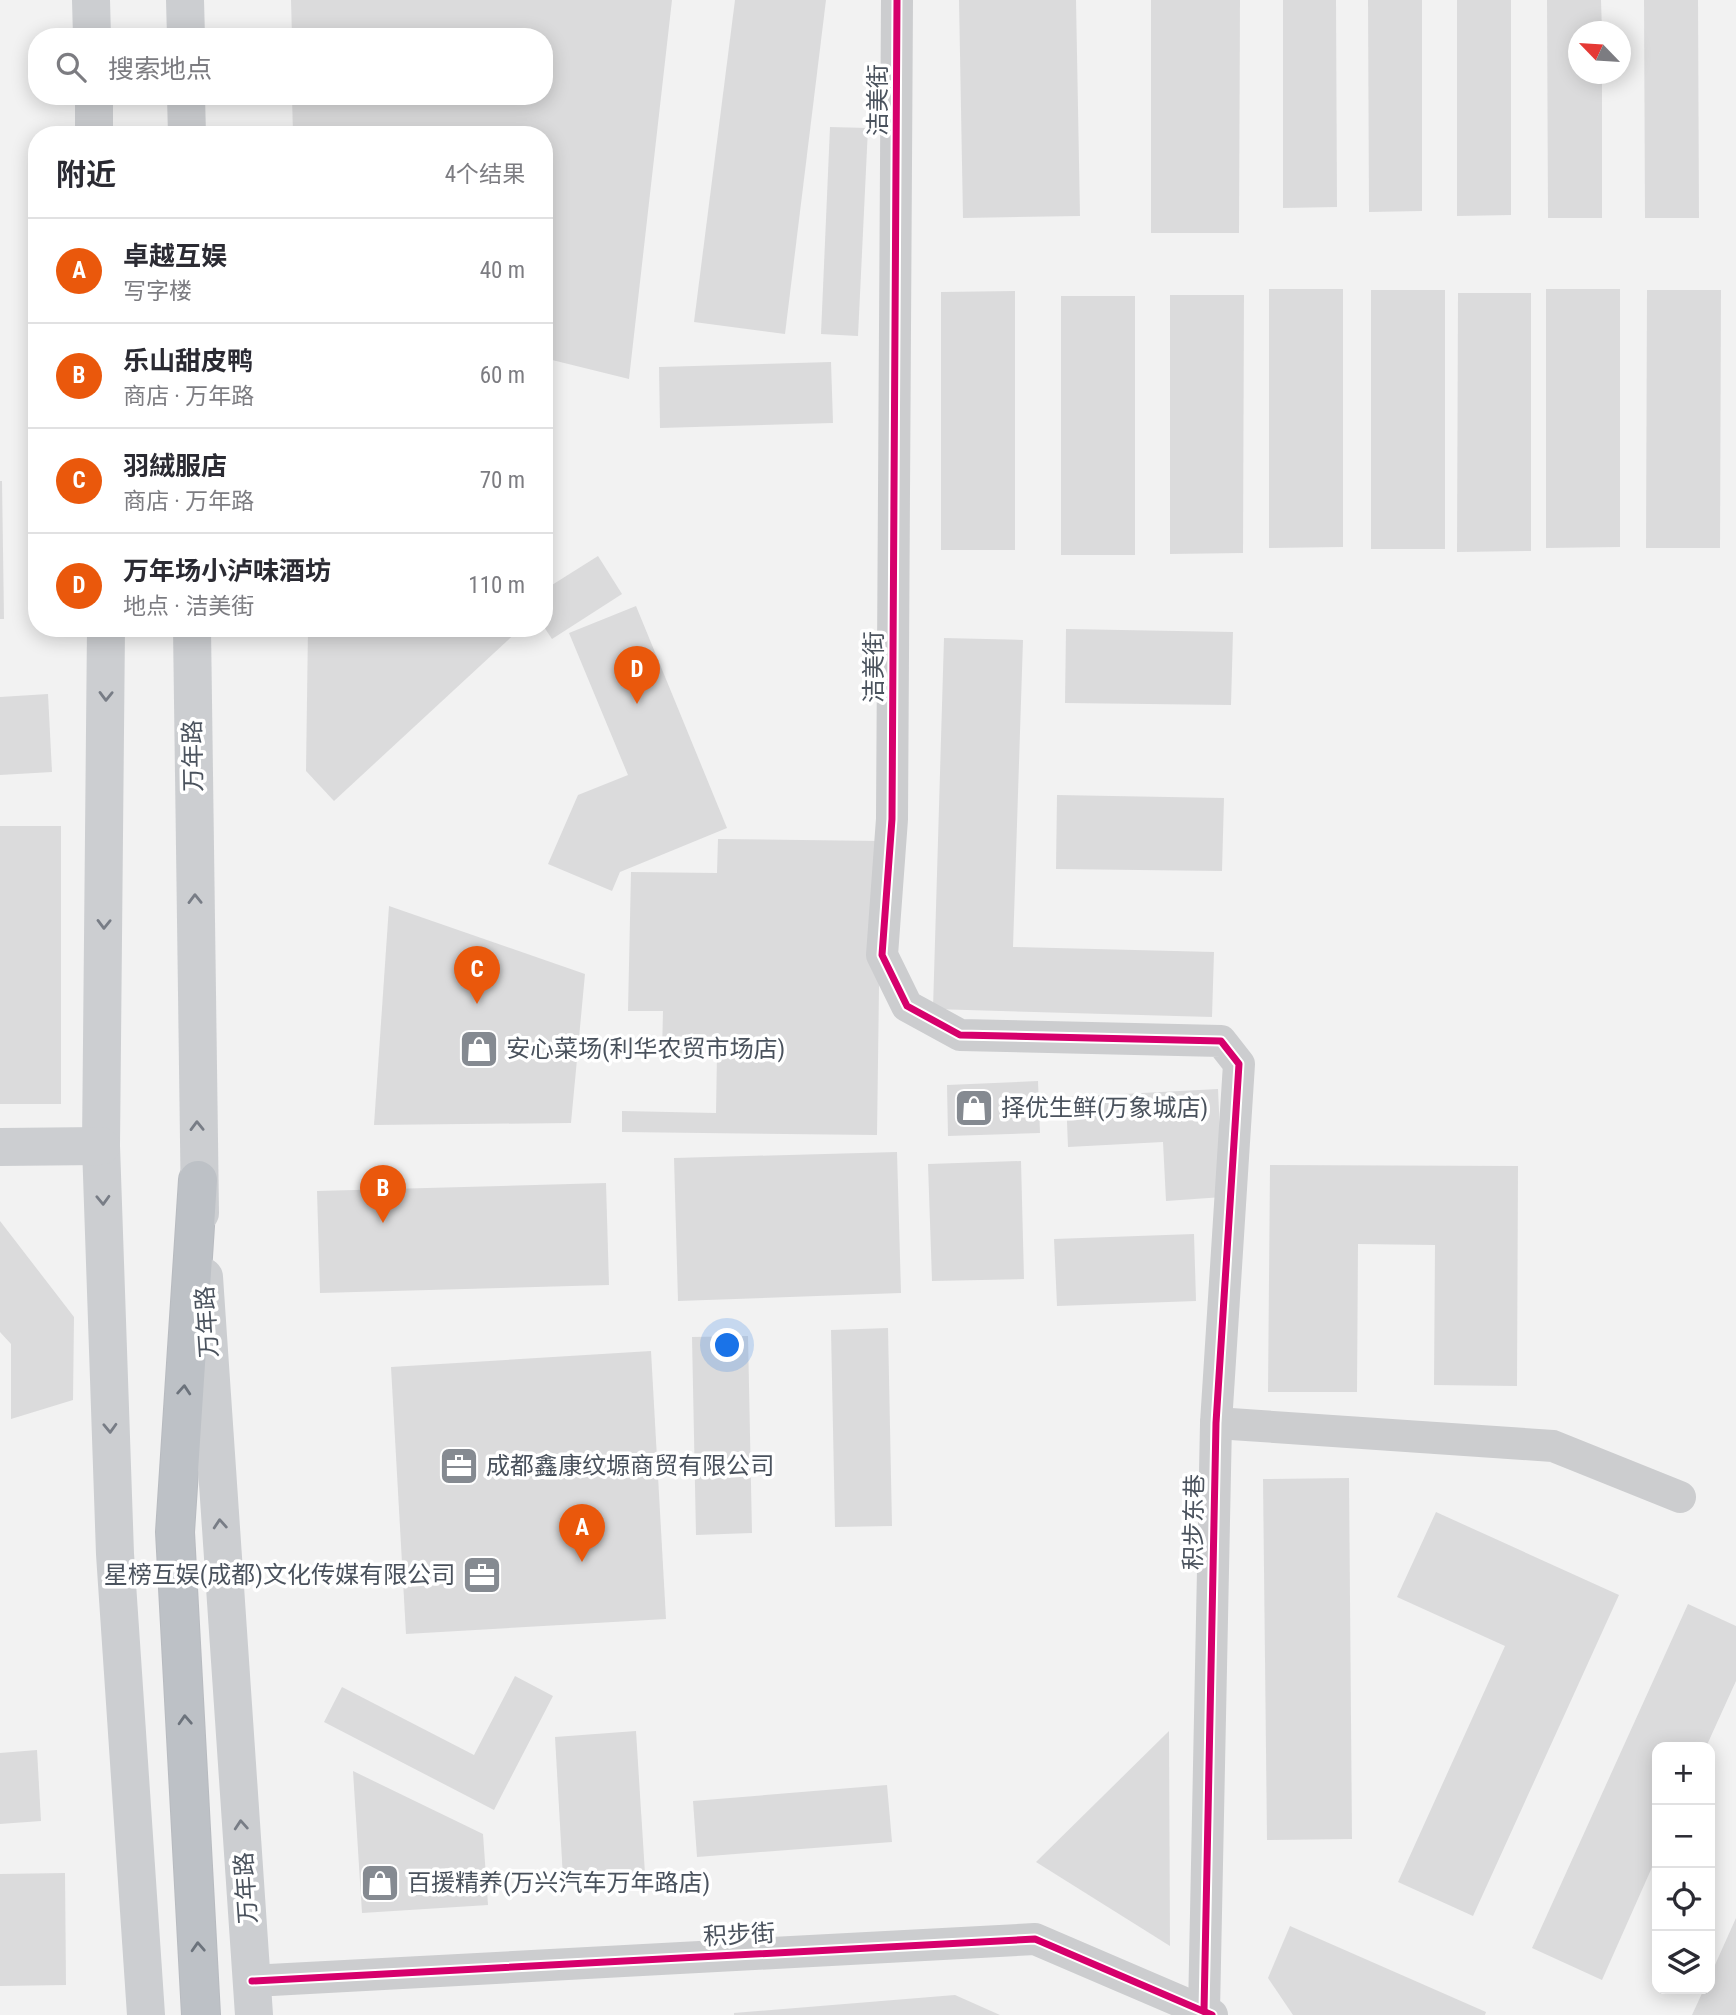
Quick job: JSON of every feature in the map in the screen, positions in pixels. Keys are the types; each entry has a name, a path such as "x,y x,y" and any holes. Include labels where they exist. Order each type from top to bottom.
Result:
{"highway":[{"path":"198,1180 175,1532 201,2015"}],"main road":[{"path":"91,0 92,28"},
{"path":"185,0 186,28"},
{"path":"94,105 94,126"},
{"path":"186,105 187,126"},
{"path":"106,637 101,1146 115,1555 146,2015"},
{"name":"万年路","path":"192,637 198,1180 253,1998"},
{"path":"0,1147 101,1146"}],"street":[{"name":"洁美街","path":"897,0 892,819 882,955 907,1006 960,1035 1221,1041"},
{"name":"积步东巷","path":"1208,2013 1216,1423 1239,1064 1221,1041"},
{"path":"1216,1423 1553,1446 1680,1497"},
{"name":"积步街","path":"253,1998 1035,1939 1208,2013"}],"building":[{"path":"291,0 672,0 629,379 553,360 553,126 293,126 292,105 553,105 553,28 292,28"},
{"path":"735,0 826,0 785,334 694,322"},
{"path":"959,0 1076,0 1080,216 963,218"},
{"path":"1151,0 1240,0 1239,233 1151,233"},
{"path":"1283,0 1336,0 1337,207 1283,208"},
{"path":"1368,0 1422,0 1422,211 1369,212"},
{"path":"1457,0 1511,0 1511,215 1457,216"},
{"path":"1547,0 1601,0 1602,21 1568,21 1568,84 1602,84 1602,218 1548,218"},
{"path":"1644,0 1698,0 1699,218 1645,218"},
{"path":"830,127 868,128 858,336 821,334"},
{"path":"1269,289 1343,289 1343,547 1269,548"},
{"path":"1546,289 1620,289 1620,547 1546,548"},
{"path":"1371,290 1445,290 1445,549 1371,549"},
{"path":"1647,290 1721,290 1720,548 1646,548"},
{"path":"1015,291 1015,550 941,550 941,292"},
{"path":"1458,293 1531,293 1531,551 1457,552"},
{"path":"1170,295 1244,295 1243,553 1170,554"},
{"path":"1061,296 1135,296 1135,555 1061,555"},
{"path":"831,362 833,423 660,428 659,367"},
{"path":"2,481 4,619 0,619"},
{"path":"598,556 622,594 552,639 553,584"},
{"path":"636,606 727,828 620,872 612,891 548,864 578,795 628,775 569,633"},
{"path":"1066,629 1233,632 1231,705 1065,703"},
{"path":"308,637 511,637 334,801 306,771"},
{"path":"944,638 1023,640 1013,947 1214,952 1212,1017 933,1009"},
{"path":"48,694 52,772 0,775 0,697"},
{"path":"1057,795 1224,798 1222,871 1056,869"},
{"path":"0,826 61,826 61,1104 0,1104"},
{"path":"718,839 881,841 877,1135 622,1132 622,1111 716,1113 717,1053 662,1053 663,1011 628,1011 631,872 717,873"},
{"name":"安心菜场(利华农贸市场店)","path":"389,906 585,974 571,1123 374,1125"},
{"path":"1038,1081 1040,1133 948,1136 947,1085"},
{"path":"1218,1089 1223,1197 1166,1201 1163,1142 1068,1147 1066,1097"},
{"path":"897,1152 901,1293 678,1301 674,1158"},
{"path":"1021,1161 1024,1279 932,1281 928,1164"},
{"path":"1270,1165 1518,1166 1517,1386 1434,1385 1435,1245 1358,1244 1357,1392 1268,1392"},
{"path":"606,1183 609,1285 320,1293 317,1191"},
{"path":"0,1221 74,1317 73,1400 11,1419 11,1344 0,1332"},
{"path":"1194,1234 1196,1301 1057,1306 1054,1239"},
{"path":"888,1328 892,1526 835,1527 831,1330"},
{"path":"748,1336 752,1533 696,1535 692,1337"},
{"path":"651,1351 666,1619 406,1634 391,1367"},
{"path":"1349,1478 1352,1839 1267,1840 1263,1479"},
{"path":"1436,1512 1619,1595 1473,1916 1398,1882 1505,1646 1397,1597"},
{"path":"1688,1604 1736,1626 1736,1681 1708,1742 1652,1742 1652,1867 1602,1980 1532,1948"},
{"path":"515,1676 553,1696 494,1810 324,1722 342,1687 474,1755"},
{"path":"636,1731 645,1874 563,1878 555,1737"},
{"path":"1169,1731 1170,1946 1036,1862"},
{"path":"37,1750 41,1821 0,1824 0,1753"},
{"path":"353,1771 483,1834 488,1905 362,1913"},
{"path":"887,1785 892,1842 697,1857 693,1801"},
{"path":"65,1873 66,1985 0,1986 0,1874"},
{"path":"1736,1918 1736,2015 1692,2015 1702,1994 1715,1994 1715,1965"},
{"path":"1290,1926 1486,2012 1485,2015 1293,2015 1268,1978"},
{"path":"955,1995 1000,2015 734,2015 734,2013"}],"cycle path":[{"path":"897,0 892,819 882,955 907,1006 960,1035 1221,1041 1239,1064 1216,1423 1204,2011"},
{"path":"252,1981 1035,1939 1212,2015"}],"place":[{"name":"万年场小泸味酒坊","path":"637,704"},
{"name":"羽絨服店","path":"477,1004"},
{"name":"安心菜场(利华农贸市场店)","path":"479,1049"},
{"name":"择优生鲜(万象城店)","path":"974,1108"},
{"name":"乐山甜皮鸭","path":"383,1223"},
{"name":"成都鑫康纹塬商贸有限公司","path":"459,1466"},
{"name":"卓越互娱","path":"582,1562"},
{"name":"星榜互娱(成都)文化传媒有限公司","path":"482,1575"},
{"name":"百援精养(万兴汽车万年路店)","path":"380,1883"}]}
